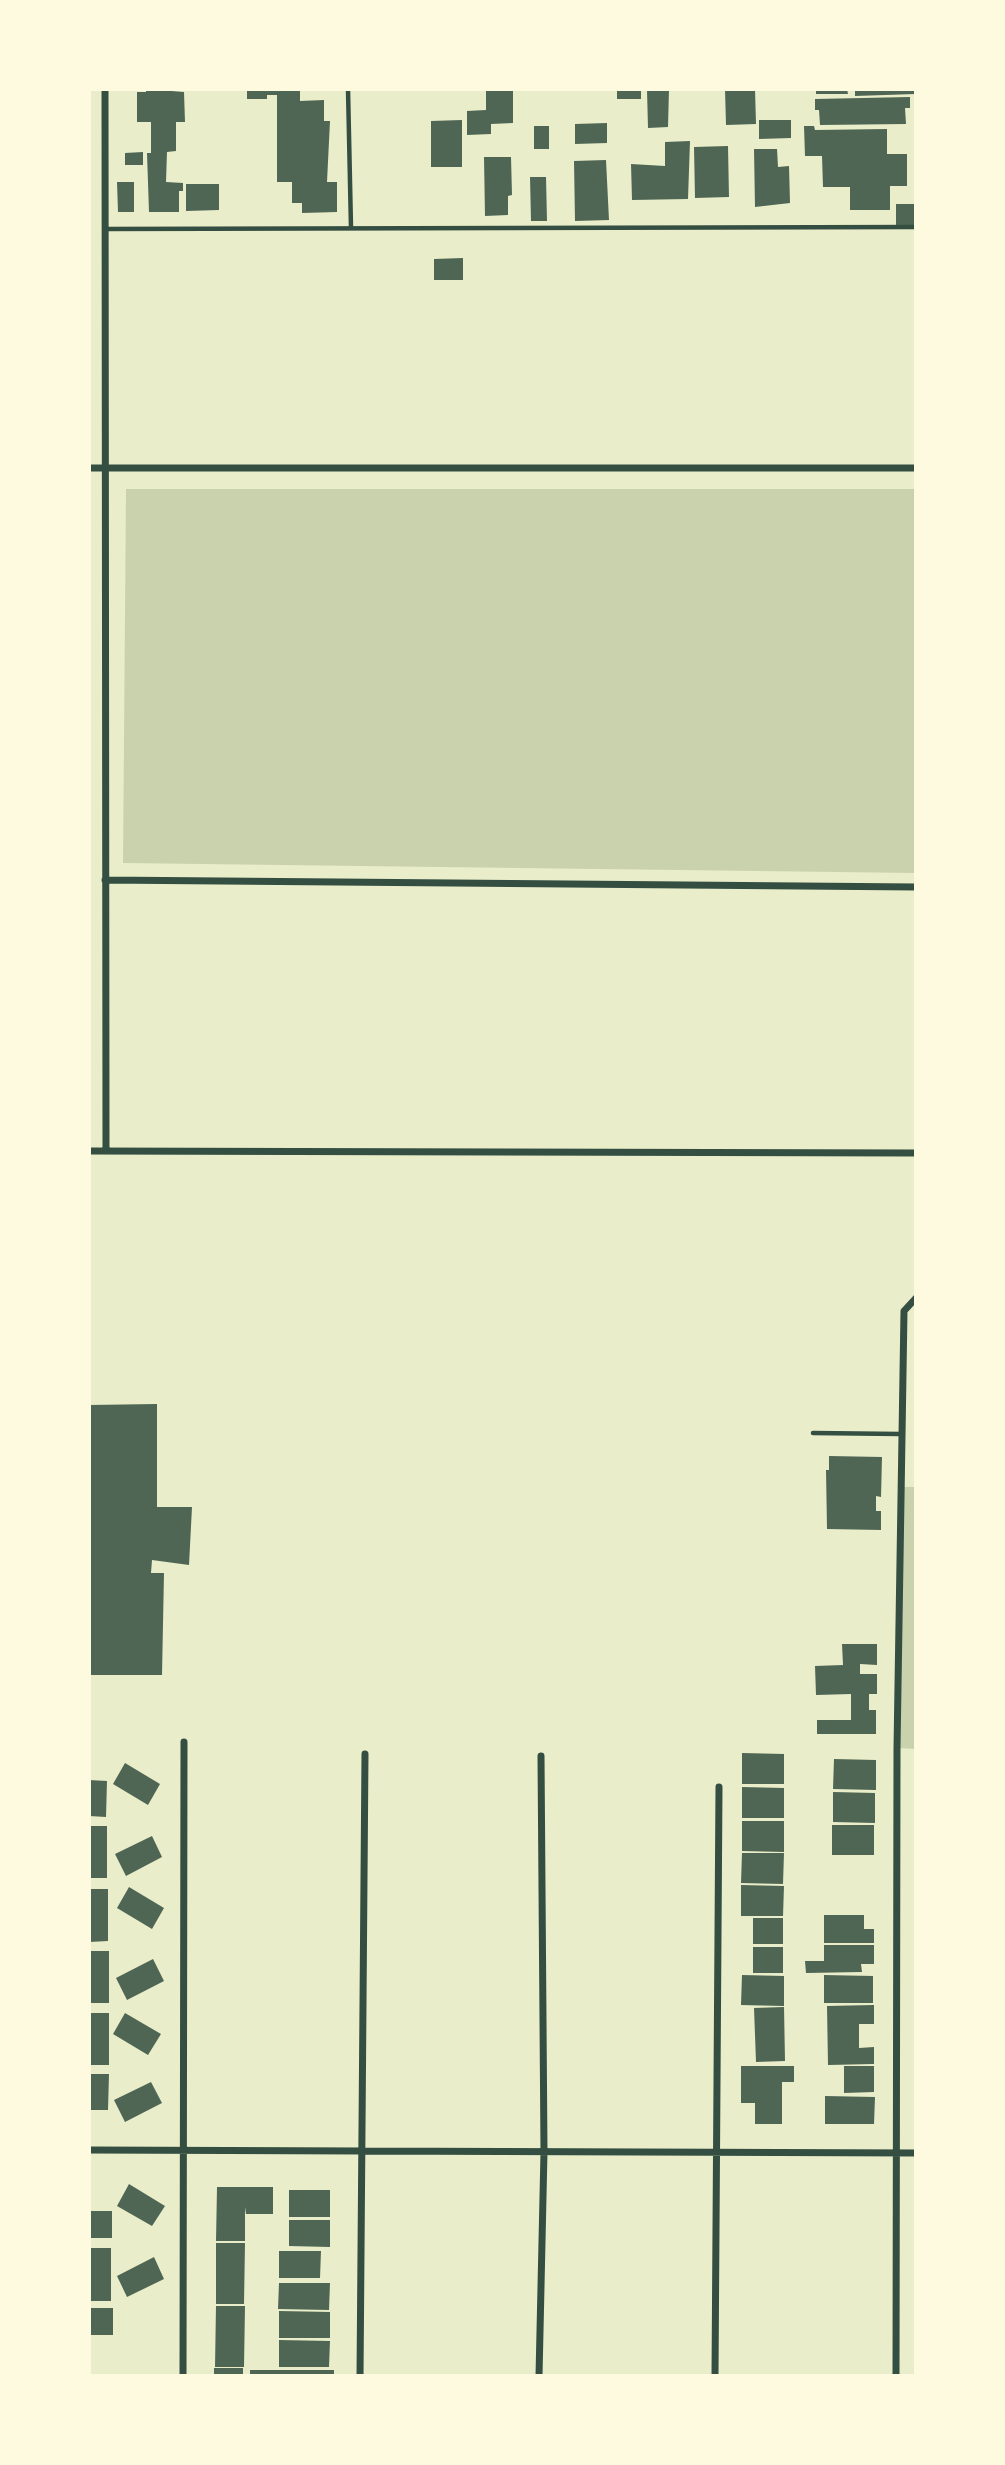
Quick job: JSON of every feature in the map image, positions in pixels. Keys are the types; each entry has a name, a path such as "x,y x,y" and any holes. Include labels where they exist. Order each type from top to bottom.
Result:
{"street":[{"path":"105,89 106,1151"},
{"path":"89,468 916,468"},
{"path":"105,880 916,887"},
{"path":"89,1150 916,1153"},
{"path":"896,2376 897,1748 904,1311 916,1298"},
{"path":"183,2376 184,1742"},
{"path":"360,2376 365,1754"},
{"path":"539,2376 544,2152 541,1756"},
{"path":"715,2376 714,2152 719,1787"},
{"path":"89,2150 916,2153"}],"lane":[{"path":"348,89 351,228"},
{"path":"105,229 916,227"},
{"path":"813,1433 902,1434"}],"green space":[{"path":"126,489 916,489 916,873 123,863"},
{"path":"901,1487 916,1487 916,1749 897,1748"}],"building":[{"path":"146,89 184,92 185,122 176,122 176,151 167,152 166,182 183,183 183,191 179,191 179,212 149,212 147,153 151,153 151,122 137,122 137,92 146,92"},
{"path":"247,89 300,89 300,101 324,100 324,121 330,121 327,182 337,182 337,212 302,213 302,203 292,203 292,182 277,182 277,95 267,95 267,99 247,99"},
{"path":"486,89 513,89 513,123 491,124 491,134 467,135 467,111 486,110"},
{"path":"617,89 641,89 641,99 617,99"},
{"path":"669,89 668,127 648,128 647,90"},
{"path":"725,89 755,89 756,124 726,125"},
{"path":"816,89 847,89 848,94 816,94"},
{"path":"855,89 914,89 915,94 855,96"},
{"path":"910,97 910,108 905,108 906,124 820,125 819,110 815,110 815,99"},
{"path":"462,120 462,167 431,167 431,121"},
{"path":"759,120 791,120 791,138 759,139"},
{"path":"607,123 607,143 575,144 575,124"},
{"path":"534,126 549,126 549,149 534,149"},
{"path":"804,126 814,126 815,130 887,129 887,154 907,154 907,186 890,186 890,210 850,210 850,187 823,187 822,156 805,156"},
{"path":"690,141 688,199 632,200 631,164 665,166 665,142"},
{"path":"728,146 729,197 695,198 694,147"},
{"path":"754,149 777,149 778,167 789,166 790,203 755,207"},
{"path":"143,152 143,165 125,165 125,153"},
{"path":"484,157 511,157 512,195 508,196 508,215 485,216"},
{"path":"606,160 609,220 575,221 574,161"},
{"path":"530,177 546,177 547,221 531,221"},
{"path":"117,182 134,182 134,212 118,212"},
{"path":"186,184 219,184 219,210 186,211"},
{"path":"896,204 916,204 916,226 896,226"},
{"path":"463,258 463,280 434,280 434,259"},
{"path":"157,1404 157,1507 192,1507 189,1565 152,1560 151,1573 164,1573 162,1675 89,1675 89,1405"},
{"path":"829,1456 882,1457 881,1497 876,1496 876,1511 881,1511 881,1530 827,1529 826,1470 829,1470"},
{"path":"842,1644 877,1644 877,1665 860,1664 860,1674 877,1674 877,1694 869,1694 869,1710 876,1710 876,1734 817,1734 817,1720 851,1720 851,1694 816,1695 815,1666 843,1665"},
{"path":"742,1753 784,1754 784,1784 742,1784"},
{"path":"834,1759 876,1760 876,1790 833,1789"},
{"path":"125,1763 160,1784 148,1805 113,1784"},
{"path":"89,1780 107,1781 106,1817 89,1816"},
{"path":"742,1787 784,1788 784,1818 742,1818"},
{"path":"833,1792 875,1793 875,1823 833,1822"},
{"path":"742,1821 784,1821 784,1852 742,1851"},
{"path":"832,1825 874,1825 874,1855 832,1855"},
{"path":"89,1826 107,1826 107,1878 89,1878"},
{"path":"152,1836 162,1857 126,1876 115,1854"},
{"path":"742,1853 784,1853 783,1884 741,1883"},
{"path":"741,1885 784,1886 783,1916 741,1916"},
{"path":"129,1887 164,1908 152,1929 117,1908"},
{"path":"89,1889 108,1889 108,1941 89,1942"},
{"path":"824,1915 864,1915 864,1929 874,1929 874,1943 824,1943"},
{"path":"753,1918 783,1918 783,1944 753,1944"},
{"path":"824,1945 874,1945 874,1964 861,1964 862,1972 806,1973 805,1961 824,1961"},
{"path":"753,1947 783,1947 783,1973 753,1973"},
{"path":"89,1951 109,1951 109,2003 89,2003"},
{"path":"153,1959 164,1981 127,2000 116,1978"},
{"path":"742,1975 784,1976 784,2006 741,2005"},
{"path":"824,1975 873,1976 873,2003 824,2003"},
{"path":"874,2005 874,2024 859,2024 859,2048 874,2047 874,2064 828,2065 827,2006"},
{"path":"784,2007 785,2061 756,2062 754,2008"},
{"path":"89,2013 109,2013 109,2065 89,2065"},
{"path":"125,2013 161,2034 148,2055 113,2034"},
{"path":"741,2066 794,2066 794,2082 782,2082 782,2124 755,2124 755,2103 741,2103"},
{"path":"844,2066 874,2066 874,2092 844,2093"},
{"path":"89,2074 109,2074 108,2110 89,2110"},
{"path":"151,2082 162,2103 125,2122 114,2100"},
{"path":"825,2096 875,2097 874,2124 825,2124"},
{"path":"129,2184 165,2206 152,2226 117,2206"},
{"path":"217,2187 273,2187 273,2214 246,2214 245,2207 245,2241 216,2241"},
{"path":"289,2190 330,2190 330,2217 289,2217"},
{"path":"89,2211 112,2211 112,2238 89,2238"},
{"path":"289,2220 330,2220 330,2247 289,2246"},
{"path":"216,2243 245,2243 244,2304 216,2304"},
{"path":"89,2248 111,2248 111,2301 89,2301"},
{"path":"279,2251 321,2251 320,2278 279,2278"},
{"path":"154,2257 164,2279 127,2297 117,2276"},
{"path":"279,2283 330,2283 329,2310 278,2309"},
{"path":"216,2306 245,2306 244,2367 215,2367"},
{"path":"89,2308 113,2308 113,2335 89,2335"},
{"path":"279,2311 330,2312 330,2338 279,2338"},
{"path":"279,2340 330,2341 329,2367 279,2367"},
{"path":"214,2368 243,2368 243,2376 214,2376"},
{"path":"250,2370 334,2370 334,2376 250,2376"}]}
